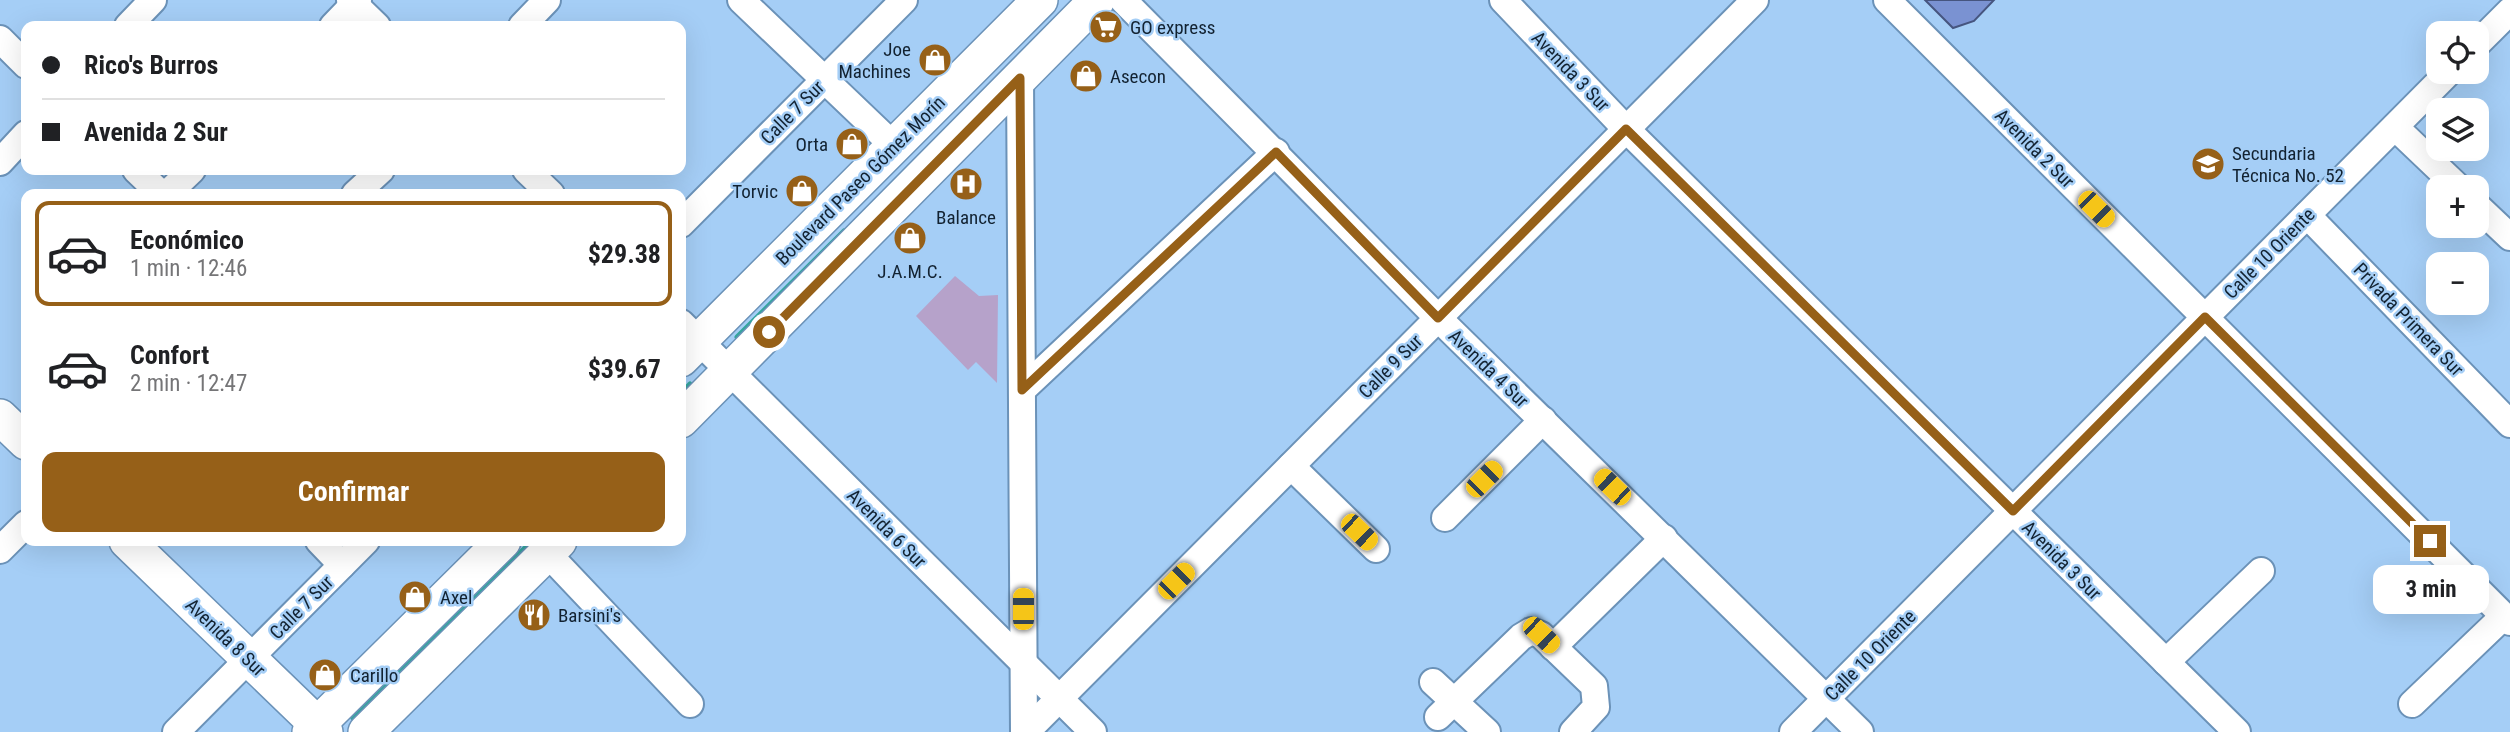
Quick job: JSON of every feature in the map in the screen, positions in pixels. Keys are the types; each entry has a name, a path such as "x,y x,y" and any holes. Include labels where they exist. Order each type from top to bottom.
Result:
{"main road":[{"path":"686,415 1097,0"},
{"path":"1020,78 1022,50 1038,1"},
{"name":"Boulevard Paseo Gómez Morín","path":"687,341 894,146 1038,1"},
{"path":"0,416 21,437"},
{"name":"Avenida 8 Sur","path":"132,546 318,730"},
{"path":"318,730 498,546"},
{"path":"366,732 553,547"}],"street":[{"path":"133,21 153,0"},
{"path":"527,21 547,0"},
{"path":"741,0 894,146"},
{"name":"Calle 7 Sur","path":"686,219 904,0"},
{"name":"Avenida 4 Sur","path":"1123,0 1438,318 1860,732"},
{"name":"Avenida 3 Sur","path":"1503,0 1626,129 2237,732"},
{"name":"Calle 9 Sur","path":"1025,732 1755,0"},
{"name":"Avenida 2 Sur","path":"1888,0 2507,619"},
{"path":"336,21 354,1 372,21"},
{"path":"2489,35 2507,20"},
{"path":"0,39 21,60"},
{"path":"1020,78 1025,732"},
{"name":"Calle 10 Oriente","path":"1793,732 2437,84"},
{"path":"2395,127 2445,175"},
{"path":"0,162 21,139"},
{"path":"1022,390 1276,152"},
{"path":"141,175 156,189"},
{"path":"172,189 186,175"},
{"path":"360,189 375,175"},
{"path":"531,175 546,189"},
{"name":"Privada Primera Sur","path":"2307,215 2510,424"},
{"path":"2489,217 2510,237"},
{"name":"Avenida 6 Sur","path":"687,341 730,372 1093,732"},
{"path":"1445,518 1543,420"},
{"path":"1291,466 1376,549"},
{"path":"0,550 21,529"},
{"path":"1553,647 1664,538"},
{"path":"324,546 342,565"},
{"name":"Calle 7 Sur","path":"176,732 361,546"},
{"path":"553,547 690,704"},
{"path":"2166,662 2261,571"},
{"path":"2412,704 2507,619"},
{"path":"1446,710 1521,637 1531,631 1541,635 1594,686 1595,707 1573,732"},
{"path":"1433,681 1446,710 1487,732"}],"shaded area":[{"path":"955,276 979,296 998,295 997,383 976,362 968,370 916,316"}],"building":[{"path":"1925,0 1994,0 1974,21 1953,28"}],"waterway":[{"path":"737,337 844,231"},
{"path":"686,388 690,384"},
{"path":"353,718 527,546"}],"place":[{"name":"GO express","path":"1106,27"},
{"name":"Joe Machines","path":"935,60"},
{"name":"Asecon","path":"1086,76"},
{"name":"Orta","path":"852,144"},
{"name":"Secundaria Técnica No. 52","path":"2208,164"},
{"name":"Balance","path":"966,184"},
{"name":"Torvic","path":"802,191"},
{"name":"J.A.M.C.","path":"910,238"},
{"name":"Axel","path":"415,597"},
{"name":"Barsini's","path":"534,615"},
{"name":"Carillo","path":"325,675"}],"route":[{"path":"769,332 1020,78 1022,390 1167,258 1276,152 1438,318 1626,129 2013,511 2205,317 2430,541"}]}
